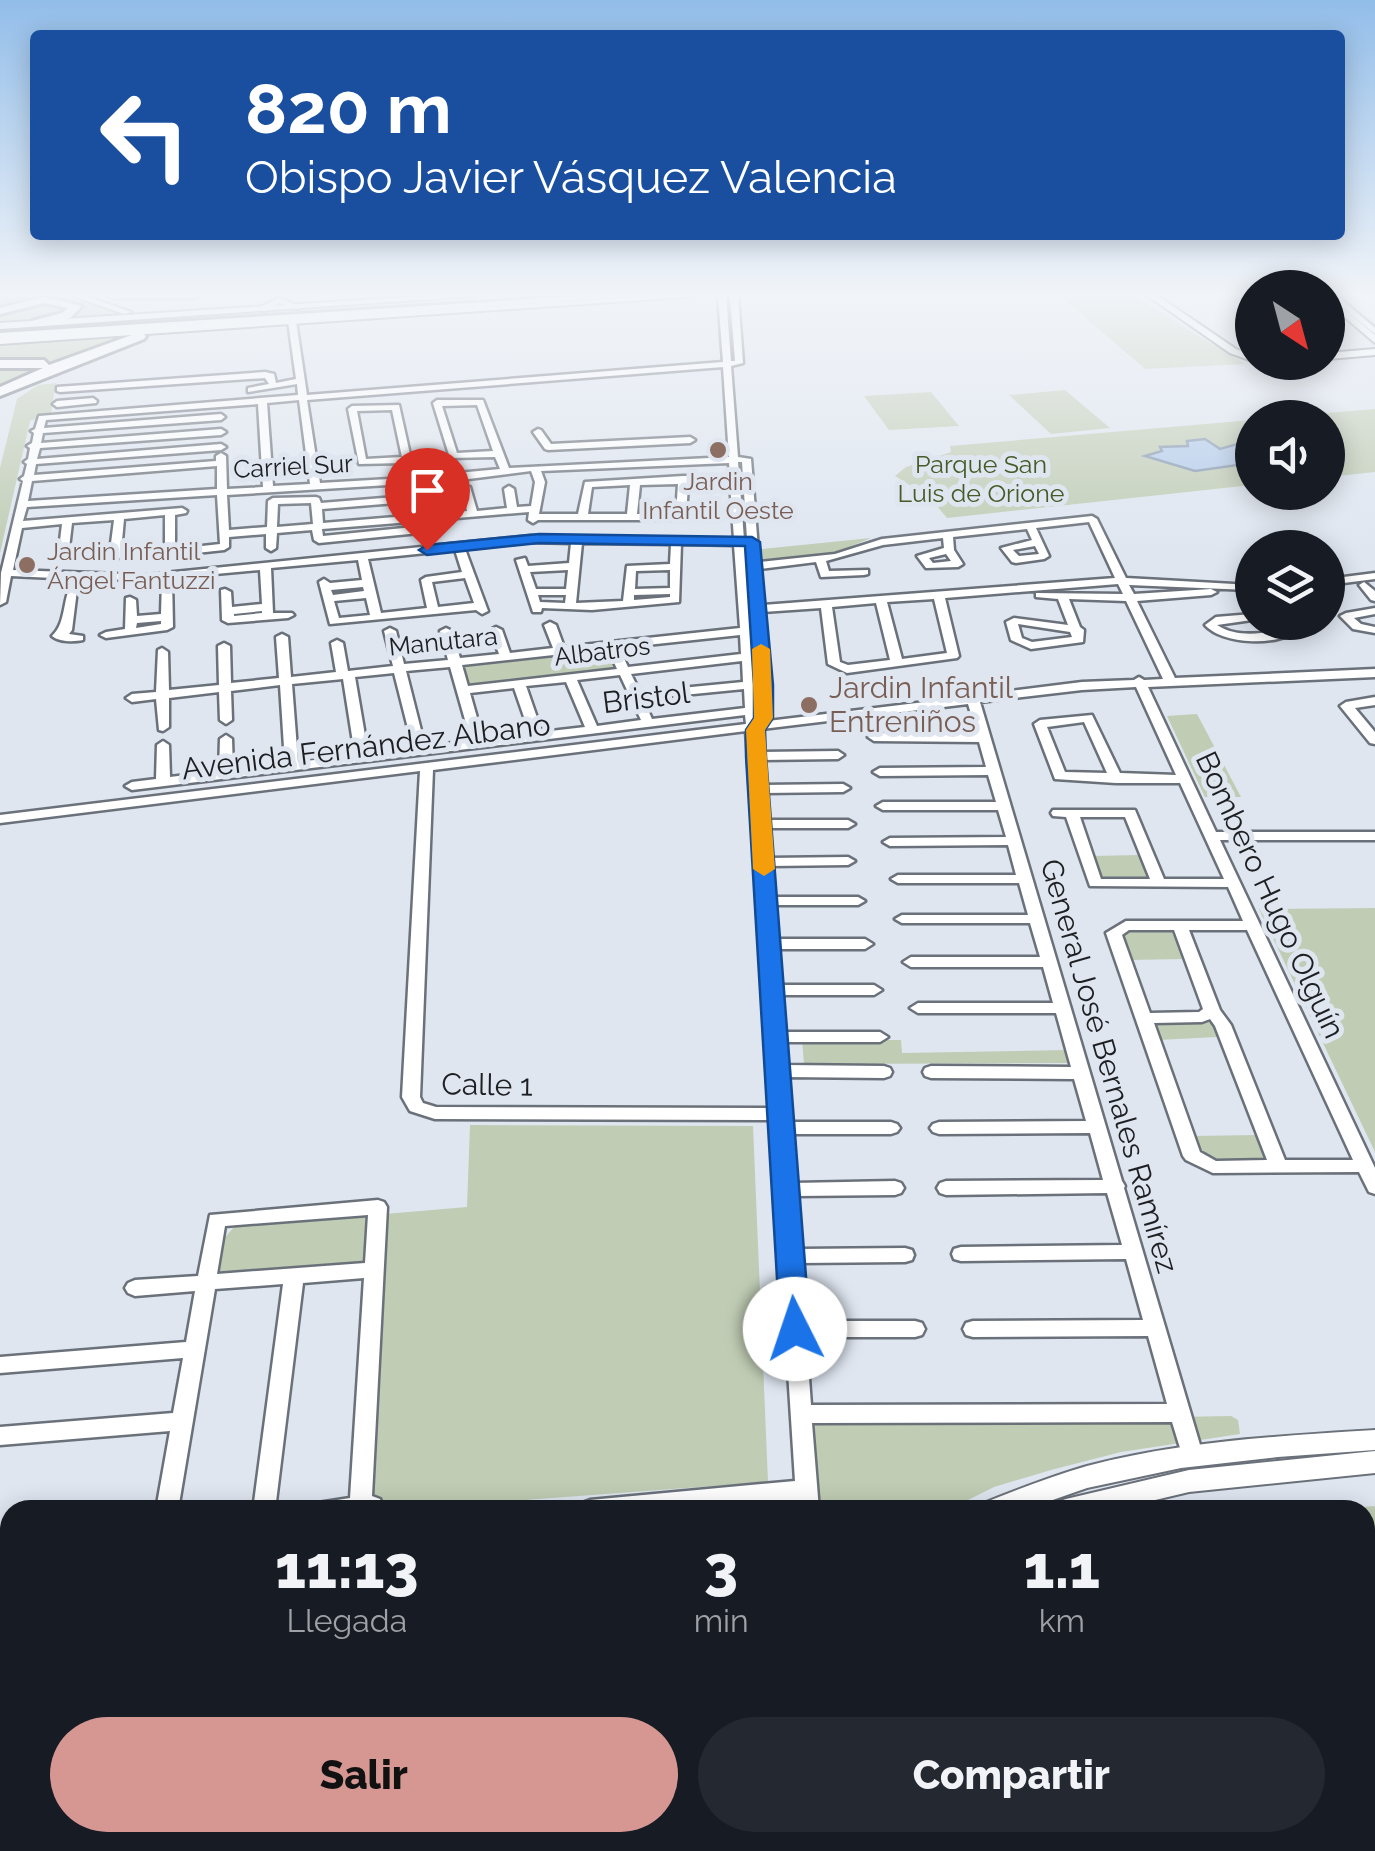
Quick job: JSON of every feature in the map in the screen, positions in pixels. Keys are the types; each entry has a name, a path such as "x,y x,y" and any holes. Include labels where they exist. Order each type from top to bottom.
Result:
{"highway":[{"path":"0,392 23,382"}],"main road":[{"path":"1022,1500 1090,1476 1192,1455 1375,1440"},
{"path":"1107,1500 1190,1480 1375,1462"}],"street":[{"path":"60,389 150,382"},
{"path":"0,602 40,419 56,409 267,388 271,382"},
{"path":"301,382 315,484"},
{"path":"56,409 221,402 473,382"},
{"path":"730,382 764,685 753,722"},
{"path":"450,384 455,400"},
{"path":"367,390 370,406"},
{"path":"262,399 268,486"},
{"path":"221,402 226,570"},
{"path":"499,454 452,456 436,403 480,402 499,454 505,471"},
{"path":"408,460 362,462 352,410 396,407 408,460 411,479"},
{"path":"36,431 221,418"},
{"path":"580,429 587,445"},
{"path":"32,446 221,432"},
{"path":"538,432 546,446 634,443 676,436 690,440"},
{"path":"634,443 639,463"},
{"path":"29,462 221,447"},
{"path":"738,457 735,479 754,566 755,621 746,657 764,862 807,1500"},
{"name":"Carriel Sur","path":"22,504 738,457"},
{"path":"25,479 221,463"},
{"path":"530,541 540,482 535,468"},
{"path":"317,504 319,540 514,511 583,517 678,518 682,516 683,479"},
{"path":"583,517 588,484 735,479"},
{"path":"167,494 168,480"},
{"path":"632,517 636,481"},
{"path":"120,497 122,484"},
{"path":"73,500 76,487"},
{"path":"271,548 271,504 306,498 317,504 368,502 464,487 485,527"},
{"path":"509,489 514,511"},
{"path":"419,495 422,518"},
{"path":"368,502 371,522"},
{"path":"16,525 176,512 170,554"},
{"path":"115,555 118,517"},
{"path":"224,534 422,518 439,522"},
{"path":"754,566 820,560 877,543 1092,519 1168,676"},
{"path":"67,521 65,551 170,554 224,547"},
{"path":"1030,526 1038,542"},
{"path":"948,534 949,550"},
{"path":"6,575 167,577 530,541 746,542"},
{"path":"570,607 577,541"},
{"path":"574,566 524,564 538,607 570,607 628,598 676,598 676,542"},
{"path":"369,588 326,589 332,621 481,610 460,548"},
{"path":"363,558 376,618"},
{"path":"820,560 826,575 864,572"},
{"path":"628,598 632,568 675,567"},
{"path":"167,577 265,568"},
{"path":"265,568 267,612"},
{"path":"1345,580 1375,576"},
{"path":"80,638 58,636 66,630 72,590 82,577"},
{"path":"166,622 167,577"},
{"path":"434,612 427,580 470,579"},
{"path":"981,592 1121,581 1235,587"},
{"path":"1345,584 1370,585 1375,598"},
{"path":"981,592 1129,598 1235,589"},
{"path":"225,592 228,617"},
{"path":"533,592 572,592"},
{"name":"Manutara","path":"132,698 684,637 826,607 981,592"},
{"path":"826,607 836,668 897,664 953,656 939,596"},
{"path":"1055,621 1057,596"},
{"path":"1057,596 1077,627 1076,641 1031,646 1018,642 1012,622 1055,621 1077,627"},
{"path":"130,600 131,626"},
{"path":"880,600 897,664"},
{"path":"211,624 228,617 267,612 288,615"},
{"path":"1375,612 1346,616 1354,626 1375,630"},
{"path":"1235,618 1216,620 1210,625 1223,635 1235,635"},
{"path":"106,635 131,626 166,622 186,626"},
{"path":"676,622 684,637"},
{"path":"550,624 560,651"},
{"path":"623,627 630,643"},
{"path":"446,630 478,744"},
{"path":"496,630 506,657"},
{"path":"390,631 424,758"},
{"path":"282,637 292,766"},
{"path":"336,642 362,758"},
{"path":"612,645 648,723"},
{"path":"224,646 226,720"},
{"path":"162,652 163,727"},
{"name":"Albatros","path":"463,690 746,657"},
{"name":"Avenida Fernández Albano","path":"0,818 424,758 972,695 1140,682 1168,676 1375,664"},
{"name":"Avenida Fernández Albano","path":"972,695 1064,679 1375,672"},
{"path":"570,677 593,730"},
{"name":"Bombero Hugo Olguín","path":"1140,682 1375,1187"},
{"path":"519,684 537,736"},
{"path":"636,696 764,685"},
{"name":"General José Bernales Ramírez","path":"972,695 1192,1455"},
{"path":"1375,701 1346,706 1375,740"},
{"path":"1116,779 1090,714 1040,724 1056,773 1068,779 1116,779 1185,779"},
{"name":"Bristol","path":"132,786 362,758 424,758 478,744 648,723 753,722"},
{"path":"874,737 985,738"},
{"path":"226,739 226,774"},
{"path":"163,746 163,782"},
{"path":"756,756 838,755"},
{"name":"Calle 1","path":"424,758 411,1097 416,1107 435,1112 781,1121"},
{"path":"880,772 994,771"},
{"path":"758,789 843,788"},
{"path":"884,806 1004,806"},
{"path":"1159,883 1130,813 1065,813 1095,884 1234,883"},
{"path":"761,824 848,824"},
{"path":"1212,836 1375,836"},
{"path":"890,842 1015,841"},
{"path":"764,862 848,861"},
{"path":"898,879 1026,880"},
{"path":"766,902 858,901"},
{"path":"902,919 1038,919"},
{"path":"1180,926 1212,1011 1222,1025 1280,1166"},
{"path":"1254,926 1117,929 1114,935 1190,1152 1199,1162 1213,1167 1366,1166"},
{"path":"769,944 865,944"},
{"path":"911,962 1050,962"},
{"path":"772,990 874,990"},
{"path":"918,1008 1064,1008"},
{"path":"1144,1018 1202,1017 1212,1011"},
{"path":"775,1037 880,1038"},
{"path":"778,1071 884,1072"},
{"path":"930,1072 1082,1073"},
{"path":"781,1121 890,1128"},
{"path":"939,1128 1098,1127"},
{"path":"946,1188 1116,1186"},
{"path":"786,1190 895,1188"},
{"path":"168,1500 216,1220 378,1207 366,1500"},
{"path":"961,1254 1135,1252"},
{"path":"790,1256 905,1255"},
{"path":"135,1288 375,1270"},
{"path":"265,1500 294,1276"},
{"path":"973,1329 1157,1328"},
{"path":"795,1329 915,1329"},
{"path":"0,1365 194,1349"},
{"path":"801,1414 1180,1414"},
{"path":"0,1436 182,1421"}],"green space":[{"path":"56,383 51,413 30,421 0,553 0,468 17,399 38,385"},
{"path":"1065,390 1110,428 1051,434 1009,395"},
{"path":"931,392 959,426 889,430 864,396"},
{"path":"1375,409 1375,472 1345,475 1345,411"},
{"name":"Parque San Luis de Orione","path":"1235,421 1235,487 947,518 931,499 895,476 906,467 951,452 950,446"},
{"path":"871,538 835,553 763,562 762,549"},
{"path":"608,649 617,669 466,686 460,666"},
{"path":"1197,714 1241,797 1205,797 1167,716"},
{"path":"1139,855 1149,879 1099,877 1091,856"},
{"path":"1375,908 1375,1152 1259,909"},
{"path":"1172,931 1183,959 1130,960 1122,934"},
{"path":"1211,1022 1217,1037 1158,1040 1152,1024"},
{"path":"802,1040 901,1040 902,1053 1068,1050 1070,1063 804,1064"},
{"path":"470,1125 753,1126 768,1482 526,1500 370,1500 385,1265 218,1277 222,1241 234,1227 467,1207"},
{"path":"1257,1135 1267,1160 1205,1160 1198,1155 1193,1136"},
{"path":"1231,1416 1238,1420 1240,1434 1121,1452 994,1487 968,1500 819,1500 808,1424"}],"water":[{"path":"1205,439 1220,449 1235,445 1235,465 1195,471 1145,456 1162,451 1160,447 1188,446 1187,441"}],"slow traffic":[{"path":"761,649 764,718 755,730 764,869"}],"place":[{"name":"Jardin Infantil Oeste","path":"718,450"},
{"name":"Jardin Infantil Ángel Fantuzzi","path":"27,565"},
{"name":"Jardin Infantil Entreniños","path":"809,705"}],"route":[{"path":"427,550 539,539 752,542 764,685 764,718 755,730 756,756 795,1329"}]}
